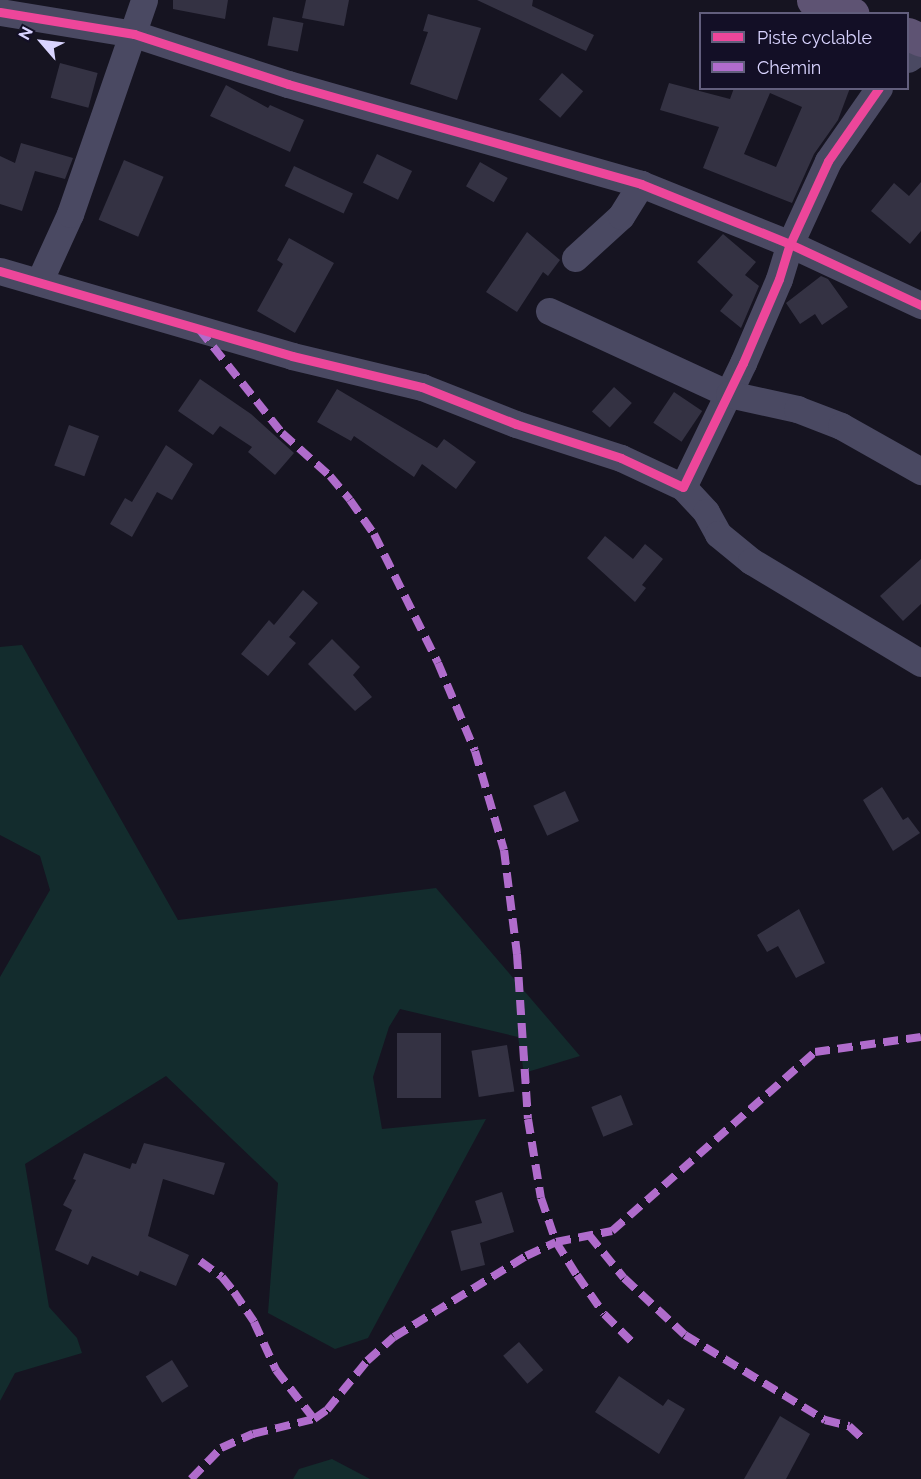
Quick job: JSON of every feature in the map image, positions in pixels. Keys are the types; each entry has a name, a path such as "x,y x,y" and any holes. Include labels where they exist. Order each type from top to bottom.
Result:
{"main road":[{"path":"813,0 847,12"}],"street":[{"path":"39,282 70,214 144,0"},
{"path":"0,12 134,34 267,78 641,184 790,244 921,305"},
{"path":"683,487 729,394 779,279 790,244 828,161 878,90"},
{"path":"575,258 621,216 641,184"},
{"path":"0,271 291,356 422,387 629,462 683,487 706,512 718,534 752,561 921,663"},
{"path":"549,311 729,394 797,410 841,426 921,471"}],"green space":[{"path":"22,645 178,920 436,888 580,1056 524,1073 518,1037 400,1009 389,1027 373,1077 382,1129 486,1119 368,1338 335,1349 268,1313 278,1183 166,1076 25,1164 49,1307 77,1338 82,1353 15,1373 0,1401 0,977 50,890 40,856 0,835 0,647"},
{"path":"332,1459 370,1479 293,1479 299,1469"}],"building":[{"path":"173,0 228,0 225,19 173,9"},
{"path":"306,0 349,0 344,26 302,18"},
{"path":"477,0 533,0 532,6 594,35 586,51"},
{"path":"428,14 481,28 457,100 410,84 428,32 423,31"},
{"path":"273,17 303,23 298,51 267,45"},
{"path":"60,63 98,73 88,108 51,98"},
{"path":"562,73 583,91 560,118 539,99"},
{"path":"669,83 730,99 733,90 849,90 838,120 814,154 792,203 703,168 719,127 660,110","holes":["770,93 802,107 776,167 744,154"]},
{"path":"226,85 268,108 270,105 304,120 290,152 210,116"},
{"path":"21,143 73,158 65,179 35,171 22,211 0,204 0,156 15,163"},
{"path":"377,154 412,171 398,200 363,183"},
{"path":"124,160 164,177 138,237 99,220"},
{"path":"480,162 508,178 494,202 466,186"},
{"path":"294,166 353,193 344,213 285,186"},
{"path":"921,182 921,231 910,244 871,211 894,183 909,196"},
{"path":"527,232 560,260 548,276 543,272 517,312 486,292"},
{"path":"723,234 756,262 745,275 759,286 741,328 720,311 733,295 697,262"},
{"path":"289,238 334,263 295,333 257,311 283,264 277,260"},
{"path":"821,276 828,279 848,307 822,325 815,314 800,324 786,303"},
{"path":"200,379 251,414 294,453 275,475 248,452 252,447 220,426 213,435 178,411"},
{"path":"614,387 632,403 610,428 592,412"},
{"path":"337,389 437,448 444,439 476,462 456,489 422,464 414,477 354,436 351,441 317,422"},
{"path":"674,392 702,411 681,442 653,423"},
{"path":"69,425 99,436 84,476 54,465"},
{"path":"166,445 193,464 172,500 157,492 132,537 110,524 125,498 132,502"},
{"path":"605,536 633,559 645,544 663,559 642,585 646,588 635,602 587,558"},
{"path":"921,559 921,604 903,621 880,596"},
{"path":"303,590 318,603 289,637 296,643 268,676 241,654 269,620 274,625"},
{"path":"332,639 360,667 353,675 372,697 355,711 308,664"},
{"path":"882,787 903,820 908,817 920,833 893,851 863,800"},
{"path":"565,791 579,821 547,836 533,806"},
{"path":"799,909 825,963 796,978 778,946 767,952 757,935"},
{"path":"397,1033 441,1033 441,1098 397,1098"},
{"path":"507,1045 514,1091 479,1097 471,1051"},
{"path":"621,1095 633,1125 603,1137 591,1107"},
{"path":"144,1143 225,1163 214,1195 163,1179 148,1236 189,1255 176,1286 140,1271 138,1276 92,1256 88,1265 55,1250 72,1210 63,1205 76,1180 73,1179 84,1153 130,1169 132,1163 136,1164"},
{"path":"502,1192 514,1232 480,1243 485,1265 461,1271 451,1231 482,1223 475,1201"},
{"path":"519,1342 543,1370 527,1384 503,1356"},
{"path":"172,1360 188,1386 162,1403 146,1376"},
{"path":"619,1376 663,1406 668,1399 685,1409 659,1454 595,1412"},
{"path":"780,1416 810,1434 786,1479 744,1479"}],"marked path":[{"path":"199,329 282,433 330,476 350,500 374,534 438,663 475,751 504,850 517,954 528,1119 541,1198 556,1242 577,1275 604,1314 635,1345"},
{"path":"191,1479 221,1448 253,1434 314,1419 327,1410 367,1361 394,1337 526,1256 556,1242 612,1231 815,1052 921,1037"},
{"path":"589,1235 624,1278 685,1335 825,1420 849,1426 862,1438"},
{"path":"200,1261 222,1277 234,1292 254,1322 276,1370 314,1419"}],"cycle path":[{"path":"0,12 134,34 288,84 641,184 790,244 921,305"},
{"path":"0,271 292,356 422,387 516,424 621,458 683,487 743,363 779,279 790,244 828,161 878,90"}]}
